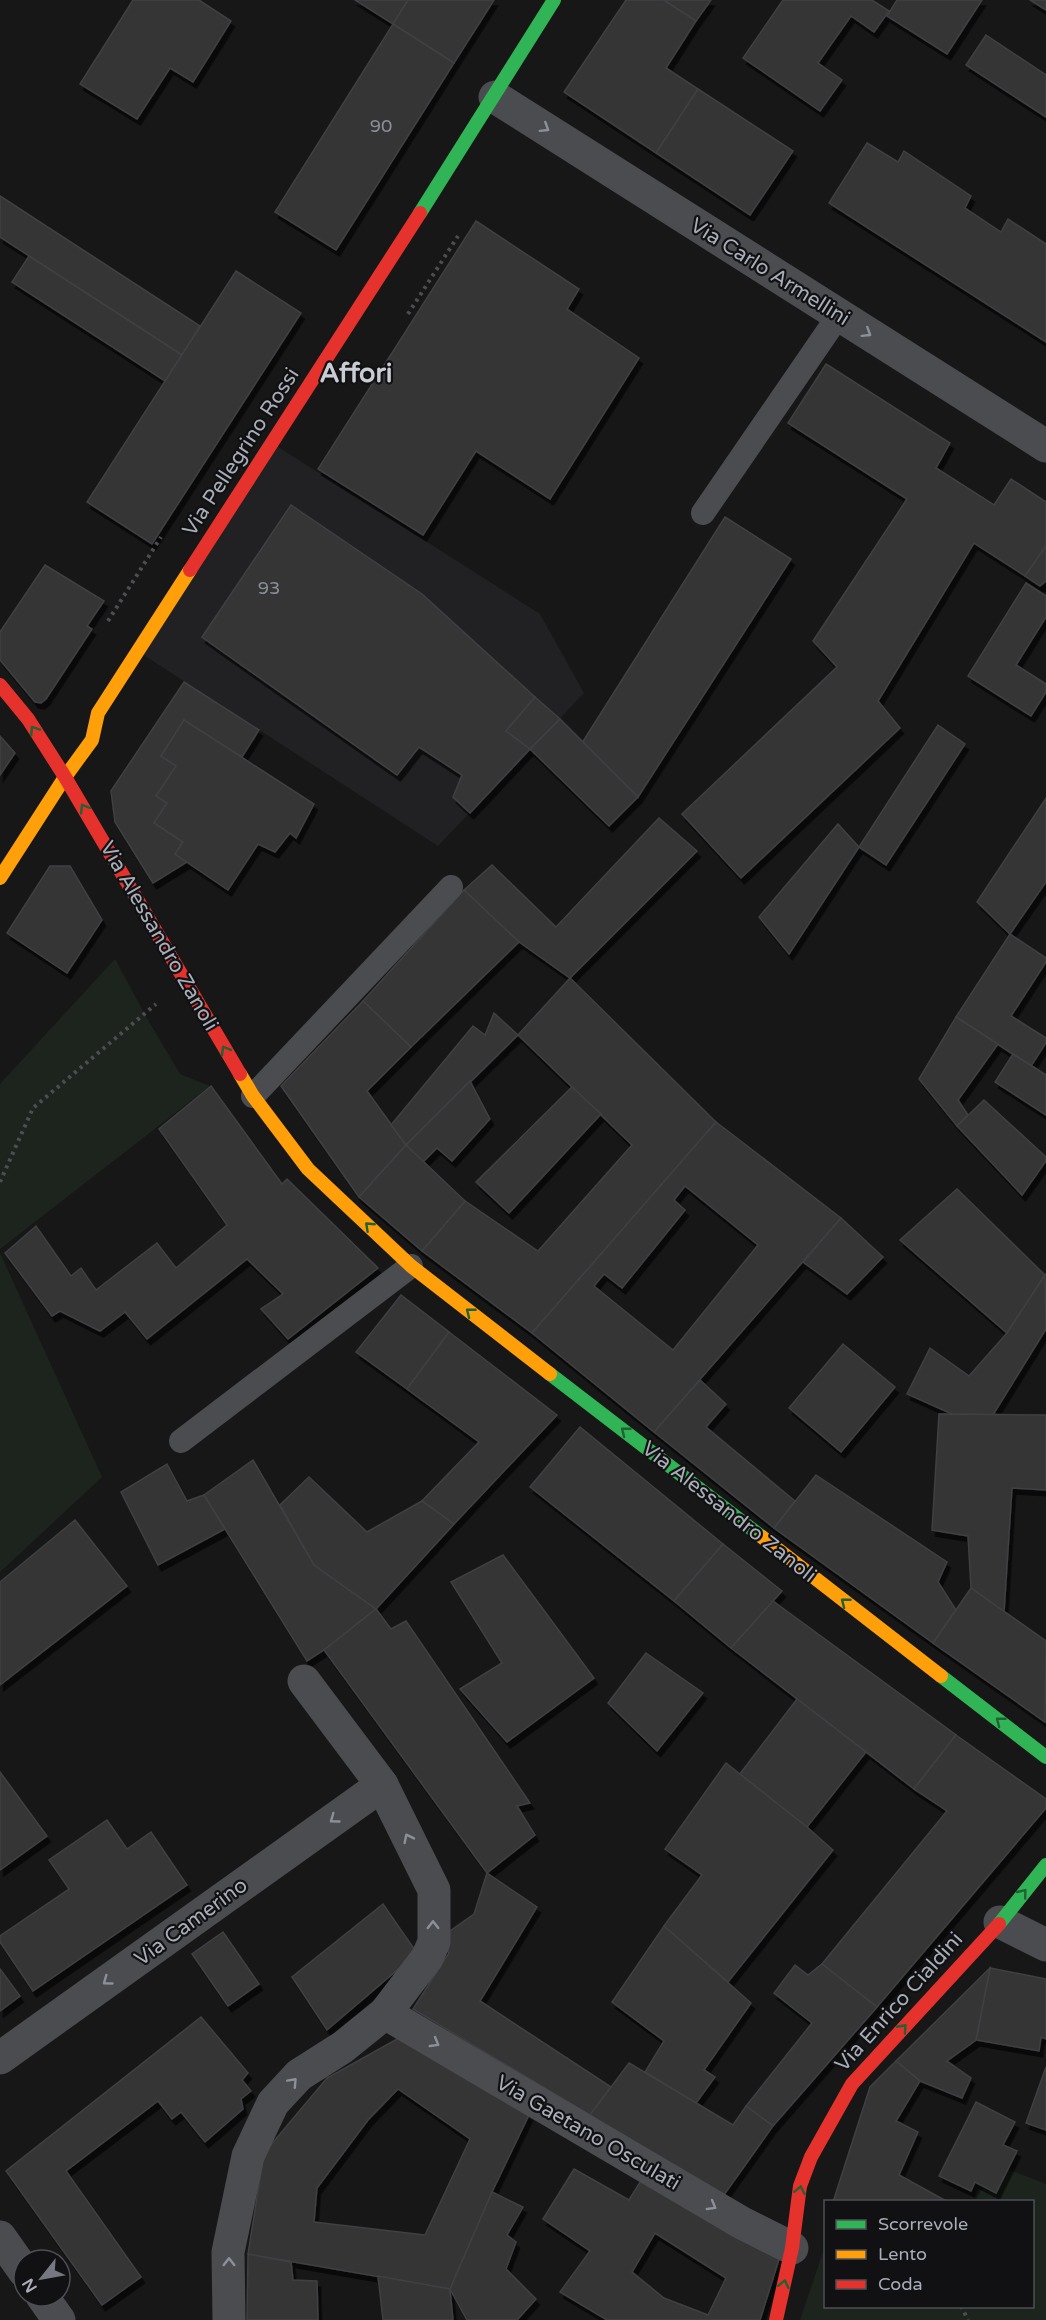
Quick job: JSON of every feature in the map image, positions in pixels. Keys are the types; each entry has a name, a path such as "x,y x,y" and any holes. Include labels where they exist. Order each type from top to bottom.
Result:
{"street":[{"name":"Via Pellegrino Rossi","path":"0,878 65,777 92,740 98,713 495,97 554,0"},
{"name":"Via Carlo Armellini","path":"495,97 1046,446"},
{"name":"Via Alessandro Zanoli","path":"0,685 28,719 65,777 252,1096 308,1169 411,1266 1046,1757"},
{"path":"229,2320 228,2252 248,2156 273,2103 299,2075 344,2047 385,2013 427,1958 434,1942 434,1890 382,1785 304,1681"},
{"name":"Via Camerino","path":"0,2058 382,1785"},
{"name":"Via Enrico Cialdini","path":"776,2320 792,2248 800,2186 811,2157 852,2084 1000,1922 1046,1865"},
{"path":"1000,1922 1046,1946"},
{"name":"Via Gaetano Osculati","path":"385,2013 742,2223 792,2248"},
{"path":"0,2237 12,2254"}],"lane":[{"path":"703,513 839,315"},
{"path":"252,1096 451,886"},
{"path":"181,1441 411,1266"}],"path":[{"path":"408,314 458,236"},
{"path":"108,621 161,537"},
{"path":"0,1182 33,1108 156,1003"}],"shaded area":[{"path":"272,443 540,614 584,693 438,846 139,652"},
{"path":"115,959 180,1074 210,1086 0,1249 0,1084"},
{"path":"0,1253 102,1477 0,1572"},
{"path":"1008,2169 1046,2184 1046,2320 800,2320 824,2249 824,2308 1034,2308 1034,2200 976,2200 984,2186"}],"building":[{"path":"133,0 199,0 231,21 193,82 170,68 137,119 80,84"},
{"path":"355,0 408,0 393,24"},
{"path":"408,0 494,0 454,63 393,24"},
{"path":"626,0 664,0 696,21 666,68 698,89 656,153 564,92"},
{"path":"664,0 711,0 696,21"},
{"path":"783,0 872,0 889,11 874,32 851,16 818,63 842,80 820,111 743,58"},
{"path":"897,0 982,0 947,54 887,16"},
{"path":"1030,0 1046,0 1046,10"},
{"path":"393,24 454,63 336,250 275,212"},
{"path":"986,35 1046,75 1046,117 966,65"},
{"path":"698,89 793,151 750,215 656,153"},
{"path":"867,143 898,162 904,151 971,196 965,208 1001,232 1008,219 1046,244 1046,342 829,203"},
{"path":"0,196 200,326 182,355 0,237"},
{"path":"476,221 579,289 567,309 639,358 550,499 476,451 423,535 318,469"},
{"path":"29,256 182,355 165,381 12,282"},
{"path":"236,271 301,313 152,544 87,502"},
{"path":"826,364 950,443 936,468 994,505 1011,479 1046,502 1046,546 1025,576 974,543 878,701 900,728 741,878 682,814 837,667 813,641 907,499 788,423"},
{"path":"291,505 422,594 535,697 506,731 530,749 470,813 453,797 462,775 419,747 397,775 202,637"},
{"path":"725,517 791,559 638,797 582,743"},
{"path":"1046,546 1046,581 1040,586 1025,576"},
{"path":"45,565 104,601 87,626 92,629 46,699 41,703 35,702 0,660 0,632"},
{"path":"1026,583 1046,596 1046,617 1016,665 1046,684 1046,692 1031,716 968,676"},
{"path":"184,682 259,730 242,757 184,720 161,756 176,766 156,796 167,803 154,823 183,842 175,854 187,862 153,883 115,822 111,791"},
{"path":"535,697 560,719 530,749 506,731"},
{"path":"560,719 638,797 609,826 530,749"},
{"path":"184,720 314,804 296,838 290,833 275,852 258,844 228,890 175,854 183,842 154,823 167,803 156,796 176,766 161,756"},
{"path":"938,725 965,744 886,865 859,847"},
{"path":"0,736 15,753 0,775"},
{"path":"1046,798 1046,882 1010,934 977,902"},
{"path":"659,818 697,851 570,978 519,942 464,890 492,865 556,927"},
{"path":"838,824 859,847 789,954 759,917"},
{"path":"50,866 70,866 102,920 67,973 7,933"},
{"path":"464,890 519,942 411,1047 363,1001"},
{"path":"1010,934 1046,958 1046,962 1011,1016 1046,1038 1046,1043 1031,1066 956,1017"},
{"path":"570,978 716,1122 532,1333 422,1251 465,1201 538,1251 632,1145 518,1035"},
{"path":"363,1001 411,1047 367,1091 406,1145 359,1197 281,1086"},
{"path":"494,1013 518,1035 406,1145 391,1125 473,1026 485,1035"},
{"path":"956,1017 998,1044 958,1100 968,1115 957,1126 919,1079"},
{"path":"1013,1054 1046,1075 1046,1115 995,1082"},
{"path":"470,1081 490,1119 452,1161 437,1148 423,1162 406,1145"},
{"path":"211,1086 282,1184 287,1179 378,1268 288,1339 261,1309 283,1294 247,1259 147,1339 125,1312 100,1331 60,1311 52,1316 5,1253 36,1226 71,1276 81,1268 96,1290 157,1243 176,1268 227,1225 159,1129"},
{"path":"572,1087 601,1114 509,1213 476,1182"},
{"path":"984,1100 1046,1157 1046,1161 1022,1195 957,1126"},
{"path":"716,1122 841,1218 654,1432 532,1333","holes":["685,1186 758,1245 673,1350 594,1286 604,1274 622,1288 685,1210 674,1200"]},
{"path":"406,1145 465,1201 422,1251 359,1197"},
{"path":"957,1189 1045,1275 1007,1333 900,1240"},
{"path":"841,1218 883,1257 847,1294 803,1262"},
{"path":"1045,1275 1046,1329 993,1415 952,1414 907,1394 930,1348 969,1376 1007,1333"},
{"path":"401,1295 449,1332 407,1389 356,1352"},
{"path":"449,1332 557,1415 454,1524 422,1501 479,1442 407,1389"},
{"path":"843,1344 895,1387 841,1452 789,1408"},
{"path":"700,1380 726,1404 706,1427 795,1501 774,1528 654,1432"},
{"path":"939,1414 1046,1415 1046,1490 1012,1488 1004,1612 971,1588 968,1536 932,1530"},
{"path":"580,1427 723,1544 674,1601 530,1487"},
{"path":"253,1460 314,1565 376,1609 307,1661 204,1495"},
{"path":"167,1464 187,1501 204,1495 225,1529 158,1565 121,1492"},
{"path":"816,1475 947,1562 938,1582 956,1610 933,1643 774,1528"},
{"path":"309,1477 367,1532 422,1501 454,1524 376,1609 314,1565 280,1505"},
{"path":"75,1520 127,1586 0,1685 0,1582"},
{"path":"723,1544 782,1591 731,1648 674,1601"},
{"path":"503,1555 594,1678 507,1742 460,1689 502,1663 451,1582"},
{"path":"971,1588 1046,1641 1045,1722 933,1643"},
{"path":"773,1601 956,1735 914,1789 731,1648"},
{"path":"376,1609 391,1629 406,1621 530,1803 517,1806 535,1835 487,1873 324,1650"},
{"path":"646,1653 703,1693 657,1751 608,1703"},
{"path":"797,1699 866,1752 807,1827 739,1775"},
{"path":"956,1735 1046,1799 1046,1808 877,2007 822,1964 947,1811 914,1789"},
{"path":"726,1763 833,1850 728,1982 664,1926 702,1875 665,1849"},
{"path":"0,1772 47,1836 0,1870"},
{"path":"107,1820 127,1849 151,1832 187,1885 33,1991 0,1942 0,1936 69,1889 49,1860"},
{"path":"487,1873 537,1907 480,2001 611,2087 590,2115 413,2009 449,1953 440,1938 474,1914"},
{"path":"383,1904 417,1953 327,2030 292,1977"},
{"path":"664,1926 751,2003 704,2070 715,2077 696,2103 645,2072 664,2041 612,2002"},
{"path":"223,1932 259,1984 228,2006 192,1954"},
{"path":"822,1964 877,2007 773,2126 746,2106 812,2023 774,1993 795,1965 808,1975"},
{"path":"990,1968 1046,1979 1046,2039 1041,2037 1039,2051 976,2040"},
{"path":"990,1968 976,2040 947,2061 971,2078 962,2098 920,2081 896,2061"},
{"path":"0,1969 20,1996 0,2011"},
{"path":"201,2017 248,2073 242,2080 251,2091 241,2099 243,2109 205,2142 181,2112 172,2119 158,2101 66,2171 141,2277 102,2305 72,2263 72,2248 61,2248 6,2171"},
{"path":"404,2035 529,2115 492,2192 450,2289 248,2254 264,2153 327,2078","holes":["398,2089 470,2139 425,2235 314,2222 317,2188 368,2120"]},
{"path":"896,2061 920,2081 896,2121 918,2132 899,2175 944,2200 834,2200 870,2087"},
{"path":"629,2063 733,2125 746,2106 773,2126 721,2199 590,2115"},
{"path":"1046,2067 1046,2130 1026,2123"},
{"path":"976,2102 1015,2122 1003,2145 1017,2151 996,2193 975,2182 971,2191 939,2176"},
{"path":"574,2169 629,2200 642,2179 780,2256 760,2320 607,2320 560,2292 590,2251 543,2219","holes":["655,2233 726,2278 708,2315 664,2298 632,2272"]},
{"path":"492,2192 523,2207 507,2235 516,2242 506,2269 536,2299 517,2320 467,2320 450,2289"},
{"path":"248,2254 291,2262 293,2280 317,2281 318,2320 247,2320"},
{"path":"378,2276 450,2289 453,2320 383,2320"}],"traffic: fast":[{"path":"420,213 554,0"},
{"path":"550,1374 762,1537"},
{"path":"941,1676 1046,1757"},
{"path":"999,1924 1046,1865"}],"traffic: slow":[{"path":"0,878 65,777 92,740 98,713 190,570"},
{"path":"240,1074 253,1096 308,1169 411,1266 550,1374"},
{"path":"762,1537 941,1676"}],"traffic: jam":[{"path":"190,570 420,213"},
{"path":"0,685 28,719 65,777 240,1074"},
{"path":"776,2320 792,2248 800,2186 811,2157 852,2084 999,1924"}],"district":[{"name":"Affori","path":"356,373"}]}
